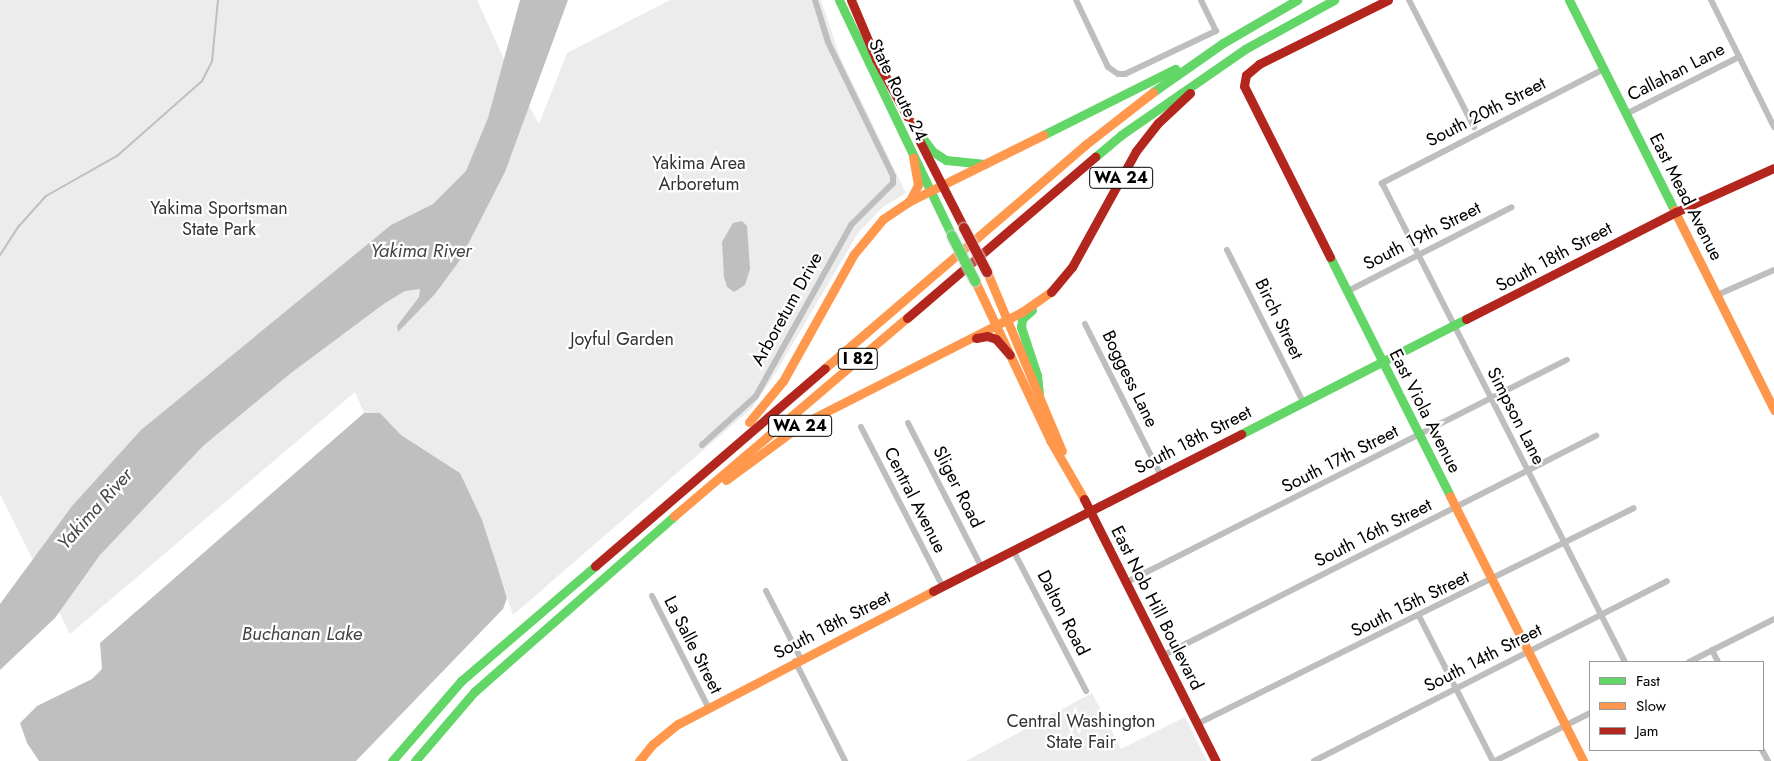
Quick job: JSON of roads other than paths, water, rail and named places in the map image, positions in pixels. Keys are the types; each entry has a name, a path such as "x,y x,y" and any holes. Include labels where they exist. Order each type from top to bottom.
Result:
{"main road":[{"name":"State Route 24","path":"839,0 930,193"},
{"name":"State Route 24","path":"851,0 876,59 944,186"},
{"name":"I 82","path":"392,761 461,681 603,556 1115,119 1223,43 1297,0"},
{"name":"WA 24","path":"624,559 802,424 1009,319 1048,295 1072,267 1146,136 1182,99 1250,53 1336,0"},
{"name":"I 82","path":"415,761 474,692 624,559 1121,135 1245,49 1336,0"},
{"name":"East Viola Avenue","path":"1388,0 1259,64 1246,75 1246,92 1583,761"},
{"name":"East Mead Avenue","path":"1569,0 1774,410"},
{"path":"908,202 944,186 1223,43"},
{"path":"909,120 932,151 946,160 987,164"},
{"name":"WA 24","path":"603,556 682,480 759,413 783,381 868,234 908,202 918,185 913,157"},
{"name":"South 18th Street","path":"639,761 663,735 708,707 1160,474 1454,327 1676,212 1774,168"},
{"name":"East Nob Hill Boulevard","path":"944,186 1009,319 1069,469 1216,761"},
{"name":"East Nob Hill Boulevard","path":"930,193 996,325 1050,440 1069,469"},
{"path":"1039,394 1037,375 1020,327 1022,319 1048,295"},
{"path":"970,338 992,338 1010,355"}],"street":[{"name":"Arboretum Drive","path":"702,445 756,396 851,225 893,183 892,176 828,42 815,0"},
{"path":"1076,0 1108,67 1118,74 1135,72 1216,31 1201,0"},
{"path":"1409,0 1474,127"},
{"path":"1710,0 1774,127"},
{"name":"Callahan Lane","path":"1626,114 1739,57"},
{"name":"South 20th Street","path":"1382,183 1604,69"},
{"name":"Simpson Lane","path":"1382,183 1624,661"},
{"name":"South 19th Street","path":"1346,292 1512,207"},
{"name":"Birch Street","path":"1227,250 1303,402"},
{"path":"1717,295 1774,270"},
{"name":"Boggess Lane","path":"1086,324 1160,474"},
{"name":"South 17th Street","path":"1125,583 1567,360"},
{"name":"Sliger Road","path":"908,423 982,566"},
{"name":"Central Avenue","path":"861,427 943,587"},
{"name":"South 16th Street","path":"1162,656 1596,436"},
{"name":"South 15th Street","path":"1197,724 1492,580 1634,508"},
{"name":"Dalton Road","path":"1013,550 1086,691"},
{"name":"South 14th Street","path":"1314,761 1667,581"},
{"path":"766,591 845,761"},
{"name":"La Salle Street","path":"652,596 708,707"},
{"path":"1419,616 1494,761 1589,714"},
{"path":"1690,661 1774,619"},
{"path":"1712,650 1718,661"}],"water":[{"name":"Yakima River","path":"520,0 568,0 505,172 460,260 435,294 398,332 397,326 419,297 420,289 405,291 385,303 291,373 203,446 100,555 55,618 0,670 0,604 72,506 141,430 391,225 433,204 466,171 488,118"},
{"path":"742,221 747,226 750,269 745,285 734,292 727,287 724,277 722,242 733,223"},
{"name":"Buchanan Lake","path":"364,413 380,413 401,435 460,473 482,520 498,569 507,598 503,609 356,761 39,761 27,743 20,723 37,706 92,679 102,669 100,643"}],"waterway":[{"path":"0,255 19,226 46,196 117,156 202,81 212,61 218,0"}],"park label":[{"name":"Yakima Area Arboretum","path":"699,174"},
{"name":"Yakima Sportsman State Park","path":"219,219"},
{"name":"Joyful Garden","path":"622,339"},
{"name":"Central Washington State Fair","path":"1081,732"}]}
